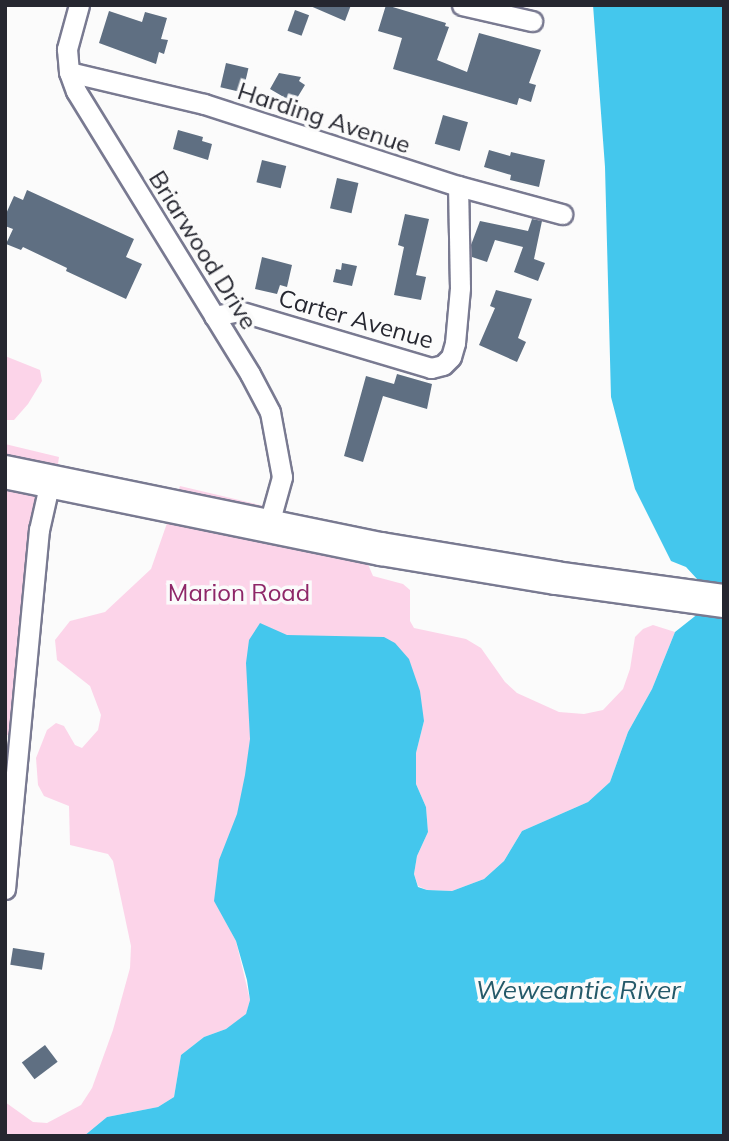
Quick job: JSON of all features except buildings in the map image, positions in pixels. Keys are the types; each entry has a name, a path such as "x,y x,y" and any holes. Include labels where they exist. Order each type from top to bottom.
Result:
{"main road":[{"path":"5,472 268,527 463,563 724,601"}],"street":[{"name":"Briarwood Drive","path":"79,5 67,49 69,72 89,116 261,393 276,436 282,477 268,527"},
{"path":"462,5 533,21"},
{"name":"Harding Avenue","path":"69,72 204,104 458,186 562,214"},
{"name":"Carter Avenue","path":"214,316 239,311 431,368 443,365 451,357 455,343 460,288 458,186"},
{"path":"5,889 39,530 50,481"}],"green space":[{"path":"5,356 40,370 42,381 14,420 5,420"},
{"path":"5,444 59,457 51,512 39,564 24,728 5,736"},
{"name":"Marion Road","path":"180,486 352,527 373,576 403,584 410,590 410,621 414,628 466,639 481,648 505,682 517,693 559,712 584,714 603,710 623,689 630,669 635,637 643,629 653,625 675,632 652,689 628,732 610,782 588,802 522,831 504,861 484,879 452,891 427,890 418,886 414,874 417,856 428,832 426,807 416,784 416,753 424,721 219,909 236,941 250,1000 246,1015 226,1029 204,1037 181,1055 174,1097 158,1107 107,1117 84,1136 5,1136 5,1102 33,1122 47,1123 81,1105 92,1088 113,1030 130,968 131,946 113,861 108,854 70,845 69,806 44,796 38,785 36,758 47,730 56,723 64,726 75,745 82,748 98,730 101,715 90,686 57,660 55,640 70,621 105,612 151,569"}],"water":[{"name":"Weweantic River","path":"593,5 724,5 724,1136 84,1136 107,1117 158,1107 174,1097 181,1055 204,1037 226,1029 246,1014 250,1000 236,941 214,901 219,860 237,814 245,775 250,739 246,663 249,640 260,623 287,635 384,637 395,643 409,659 420,691 424,721 416,753 416,784 426,807 428,832 417,856 414,874 418,887 452,891 484,879 504,861 522,831 588,802 610,782 628,732 652,689 675,632 699,613 710,593 686,567 671,561 635,489 611,397 605,167"}]}
